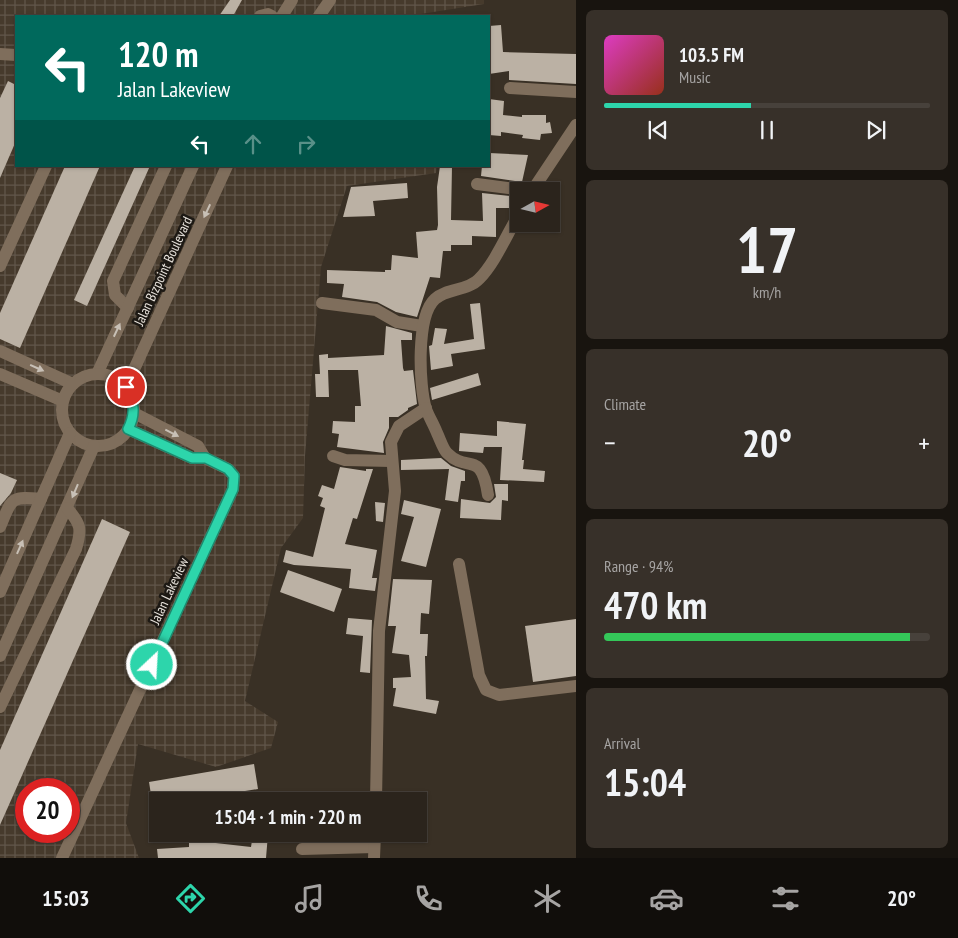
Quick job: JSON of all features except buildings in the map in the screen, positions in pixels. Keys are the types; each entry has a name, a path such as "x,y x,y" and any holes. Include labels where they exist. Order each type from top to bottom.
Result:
{"street":[{"path":"283,15 292,0"},
{"path":"320,15 330,0"},
{"path":"0,54 15,55"},
{"path":"510,88 576,92"},
{"path":"477,184 532,191 576,125"},
{"path":"0,266 46,167"},
{"path":"128,308 115,295 113,281 166,167"},
{"name":"Jalan Bizpoint Boulevard","path":"97,374 193,167"},
{"name":"Jalan Bizpoint Boulevard","path":"126,387 227,167"},
{"path":"488,495 485,478 480,469 473,463 453,458 446,452 426,408 422,362 422,326 426,308 435,298 478,281 510,229"},
{"path":"322,303 376,310 397,322 422,326"},
{"path":"0,352 74,384"},
{"path":"0,374 63,401"},
{"path":"97,374 113,377 126,387 132,399 134,413 128,429 119,439 107,445 94,446 80,442 70,433 64,423 63,401 74,384 84,377 97,374"},
{"path":"376,792 379,631 395,491 391,461 391,442 399,426 426,408"},
{"path":"134,413 198,446 206,458"},
{"path":"128,429 192,458 206,458"},
{"path":"0,592 70,433"},
{"path":"0,656 94,446"},
{"path":"333,456 345,460 391,461"},
{"name":"Jalan Lakeview","path":"62,858 233,489 234,476 228,469 206,458"},
{"path":"0,527 12,501 18,497 41,499"},
{"path":"0,707 76,549 80,537 79,522 67,508"},
{"path":"459,564 479,674 486,690 499,695 576,686"},
{"path":"302,849 374,846"}],"shaded area":[{"path":"0,0 484,0 484,4 414,15 15,15 15,167 437,167 436,173 347,186 321,267 305,456 303,518 281,548 245,701 278,722 271,748 216,767 138,744 126,823 139,858 0,858"}],"route":[{"path":"126,387 132,399 134,413 128,429 192,458 206,458 228,469 234,476 233,489 152,665"}]}
